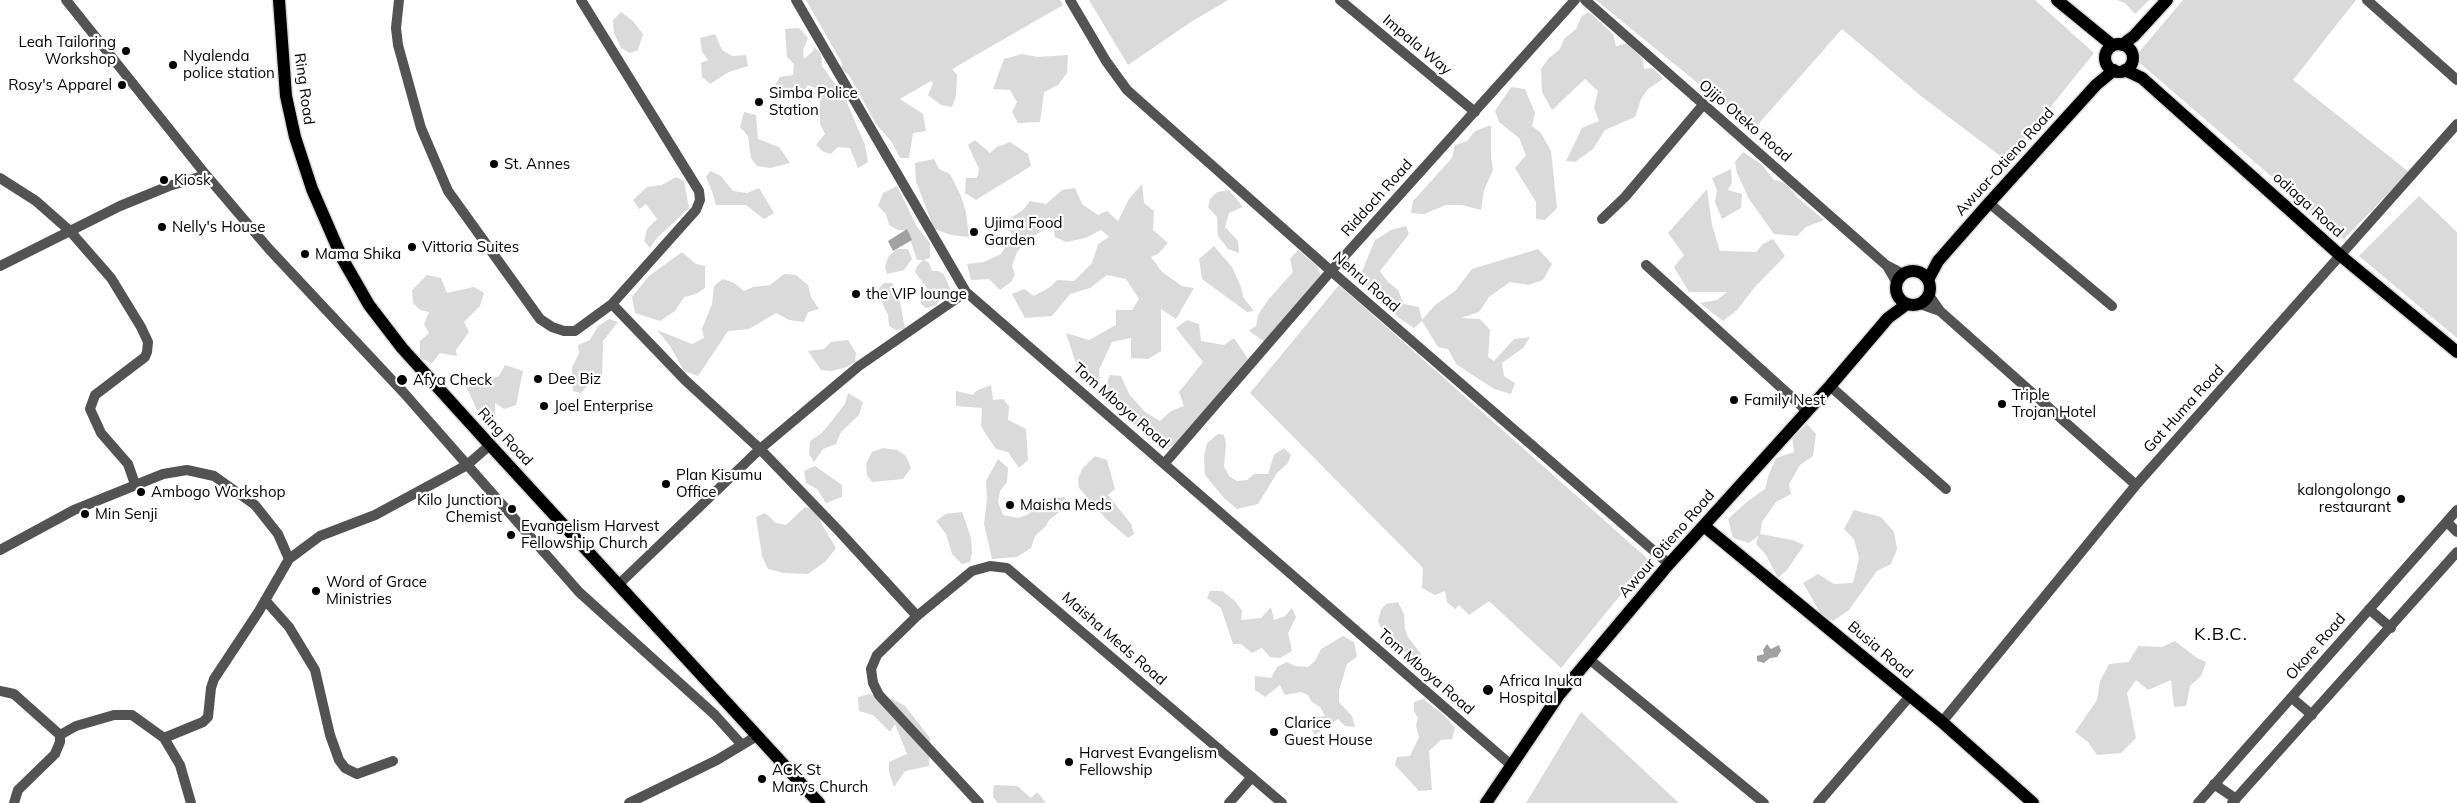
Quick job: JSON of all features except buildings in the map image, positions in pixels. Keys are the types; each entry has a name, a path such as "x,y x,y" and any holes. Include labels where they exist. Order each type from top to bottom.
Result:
{"main road":[{"name":"Ring Road","path":"279,0 285,87 295,137 312,189 342,258 369,305 402,348 819,803"},
{"path":"2056,0 2119,58 2134,36 2167,0"},
{"name":"odiaga Road","path":"2119,58 2341,256 2457,352"},
{"name":"Awuor-Otieno Road","path":"1900,278 1911,271 1924,276 2119,58"},
{"path":"1900,278 1903,301 1924,299 1930,288 1924,276"},
{"name":"Awour Otieno Road","path":"1486,803 1559,695 1669,564 1830,386 1903,301"},
{"name":"Busia Road","path":"1704,526 1942,722 2033,803"}],"street":[{"path":"66,0 206,175 269,249 342,326 579,592 715,715 742,745"},
{"path":"399,0 396,28 398,45 421,128 448,191 540,319 552,327 564,331 575,330 612,304 696,210 700,200 699,191 580,0"},
{"name":"Tom Mboya Road","path":"796,0 966,292 1511,765"},
{"name":"Nehru Road","path":"1070,0 1106,61 1127,90 1331,271 1669,564"},
{"name":"Impala Way","path":"1340,0 1474,112"},
{"name":"Riddoch Road","path":"1164,464 1331,271 1575,0"},
{"name":"Ojijo Oteko Road","path":"1585,0 1900,278"},
{"path":"2367,0 2457,80"},
{"path":"1602,219 1625,197 1704,105"},
{"name":"Got Huma Road","path":"1942,722 2136,485 2457,124"},
{"path":"0,266 120,206 169,186 206,175"},
{"path":"0,178 36,201 70,231 111,278 148,342 145,357 95,394 90,409 101,433 128,464 135,484"},
{"path":"1989,203 2112,306"},
{"path":"1646,265 1807,411"},
{"path":"619,584 760,450 859,366 966,292"},
{"path":"1924,299 1940,311 2136,485"},
{"path":"612,304 685,380 760,450 839,531 916,616"},
{"path":"1830,386 1946,489"},
{"path":"164,738 203,722 208,717 211,688 214,679 289,559 320,536 375,515 467,465 490,445"},
{"path":"0,550 74,510 163,474 187,470 214,476 236,490 265,515 278,534 289,559"},
{"name":"Okore Road","path":"2198,803 2457,510"},
{"path":"2447,522 2457,532"},
{"path":"2214,784 2234,801 2391,628 2457,552"},
{"name":"Maisha Meds Road","path":"979,803 879,695 873,683 871,669 877,655 916,616 972,571 990,566 1007,568 1282,803"},
{"path":"265,600 289,627 315,670 330,735 339,760 345,768 357,774 393,761"},
{"path":"2368,609 2391,628"},
{"path":"1589,660 1764,803"},
{"path":"0,691 14,694 60,735 60,742 55,754 18,790 14,803"},
{"path":"1818,803 1910,696"},
{"path":"2292,698 2312,715"},
{"path":"60,735 76,726 114,715 132,716 164,738 180,765 191,803"},
{"path":"630,803 717,760 758,736"},
{"path":"1229,803 1252,777"}],"shaded area":[{"path":"806,0 1060,0 1063,5 952,69 957,75 956,96 952,107 941,105 928,95 933,83 931,81 900,99 923,114 926,131 913,133 909,158 900,158 891,141 876,124 849,75 841,69 842,63"},
{"path":"1089,0 1228,0 1191,22 1128,65"},
{"path":"1596,0 2035,0 2094,53 2007,161 1921,96 1842,29 1754,129"},
{"path":"2117,0 2149,0 2135,14 2125,3"},
{"path":"2183,0 2356,0 2293,80 2409,172 2344,239 2134,58"},
{"path":"621,12 633,21 643,34 638,50 630,53 621,48 614,33 613,20"},
{"path":"1589,12 1613,34 1616,46 1627,43 1643,59 1644,69 1653,68 1663,79 1648,89 1641,99 1635,117 1605,130 1593,149 1575,162 1566,161 1582,128 1599,121 1594,108 1598,91 1585,79 1552,110 1542,92 1541,69 1548,59 1560,49 1564,39 1576,29 1582,16"},
{"path":"799,28 808,38 803,50 804,59 813,51 814,47 821,54 822,66 845,98 865,145 868,162 858,168 850,148 838,147 831,154 824,152 816,145 825,134 820,124 820,101 823,91 808,85 800,96 792,95 786,89 776,91 776,83 780,77 793,75 794,64 787,57 785,29"},
{"path":"715,34 722,50 732,56 746,55 748,66 729,72 710,84 702,77 701,63 708,60 702,52 700,38"},
{"path":"1022,54 1038,57 1068,55 1067,73 1058,85 1044,92 1040,122 1018,123 1012,112 1017,102 1010,90 993,89 1004,59"},
{"path":"1511,87 1525,89 1535,113 1532,126 1541,133 1551,151 1557,208 1545,220 1536,219 1536,202 1515,168 1526,155 1519,138 1499,122 1495,111"},
{"path":"744,112 756,115 758,139 779,147 790,163 770,168 757,166 751,158 748,136 740,127"},
{"path":"1491,125 1493,170 1484,190 1481,210 1462,205 1446,205 1424,214 1411,213 1413,201 1452,158 1455,145 1467,141 1475,131"},
{"path":"975,140 990,153 997,147 1010,142 1028,154 1031,166 976,200 965,193 966,178 977,178 979,169 968,145"},
{"path":"1743,152 1761,164 1774,180 1785,183 1798,198 1824,220 1806,227 1797,236 1774,234 1749,199 1737,173 1735,162"},
{"path":"934,159 939,169 950,174 961,196 966,212 969,237 951,235 934,229 916,181 915,163"},
{"path":"1731,169 1732,182 1728,190 1742,194 1741,208 1722,219 1715,202 1717,190 1712,178"},
{"path":"710,171 721,176 733,191 747,193 759,188 774,213 764,219 746,205 716,205 706,177"},
{"path":"676,177 684,181 689,208 656,239 650,248 644,241 647,229 657,219 646,204 639,209 633,200 647,187 662,185"},
{"path":"1142,184 1144,203 1154,211 1153,230 1168,243 1158,254 1151,257 1162,272 1182,286 1194,288 1176,319 1161,309 1161,351 1148,359 1131,358 1131,338 1112,342 1099,370 1100,384 1080,376 1066,333 1089,340 1116,325 1116,310 1132,310 1139,299 1126,279 1107,275 1090,288 1070,294 1052,316 1025,318 1012,294 1024,289 1034,296 1050,287 1057,280 1074,281 1092,263 1098,244 1109,237 1101,230 1085,238 1066,242 1055,237 1053,225 1028,239 1017,252 1012,266 1015,274 1012,281 1000,290 989,279 971,280 967,264 984,262 1001,254 1013,235 1003,223 1023,210 1030,201 1046,204 1062,190 1075,188 1082,204 1098,215 1107,211 1118,221 1129,199"},
{"path":"897,186 917,227 930,243 930,258 924,260 929,263 932,271 944,274 950,289 935,306 926,308 921,304 921,295 927,288 915,272 917,266 923,260 917,260 907,230 898,230 889,225 886,214 878,206 883,193"},
{"path":"1707,189 1712,225 1720,251 1756,252 1763,244 1773,239 1785,256 1754,288 1737,310 1723,321 1700,303 1717,300 1727,292 1689,292 1674,267 1684,255 1668,233"},
{"path":"1229,190 1243,207 1229,213 1225,227 1238,241 1239,253 1228,249 1218,236 1217,217 1208,207 1210,199 1217,192"},
{"path":"2419,196 2457,232 2457,338 2359,256"},
{"path":"1406,226 1409,234 1380,271 1388,282 1398,290 1404,304 1419,307 1422,320 1435,305 1455,291 1472,269 1538,249 1552,264 1543,280 1528,285 1510,282 1489,297 1479,312 1461,318 1480,319 1490,330 1488,357 1494,361 1514,339 1530,337 1523,348 1502,363 1504,376 1515,383 1511,394 1494,389 1456,364 1448,349 1438,347 1422,321 1414,328 1399,318 1358,281 1375,240 1391,230"},
{"path":"907,229 912,240 893,251 888,241"},
{"path":"1214,246 1232,267 1241,287 1243,297 1254,311 1247,312 1202,279 1199,259"},
{"path":"897,249 908,249 912,259 904,270 887,274 885,267 888,257"},
{"path":"1298,250 1317,266 1321,276 1265,342 1249,331 1256,326 1258,315 1268,300 1293,272 1290,259"},
{"path":"682,252 696,264 705,266 705,288 696,294 684,297 675,311 660,321 635,313 632,297 649,276"},
{"path":"784,274 796,275 808,285 811,297 819,309 808,312 804,322 789,320 776,313 749,329 728,331 698,376 684,371 670,346 657,330 692,344 704,338 702,329 712,304 714,286 723,279 734,283 744,291 753,287 770,285"},
{"path":"427,275 441,278 447,293 474,287 484,293 480,306 464,322 469,332 456,350 457,356 440,353 432,363 420,358 420,341 429,333 424,324 429,312 420,310 413,303 412,290"},
{"path":"884,283 892,283 898,291 905,329 896,330 889,326 888,315 879,296 879,288"},
{"path":"1339,285 1649,560 1561,668 1489,601 1469,615 1459,605 1455,609 1447,602 1445,591 1435,595 1422,588 1423,568 1250,393"},
{"path":"609,319 618,322 603,341 602,378 590,383 581,393 573,391 572,368 579,353 578,345 590,340 598,326"},
{"path":"1187,320 1199,324 1201,341 1224,345 1234,338 1248,359 1179,441 1165,450 1107,402 1104,391 1110,375 1121,376 1129,394 1145,412 1160,421 1171,411 1184,406 1179,392 1203,362 1176,328"},
{"path":"848,340 856,353 855,362 847,367 831,371 821,370 808,351 824,349 831,342"},
{"path":"505,365 523,371 516,405 504,409 495,403 495,415 488,416 477,410 465,384 467,375 489,380 499,376"},
{"path":"991,385 993,400 1003,399 1009,406 1008,420 1026,429 1028,460 1019,468 1008,452 996,449 987,436 981,426 982,408 956,406 956,391 973,395 976,391"},
{"path":"848,393 863,402 859,415 841,432 836,444 823,449 814,462 809,454 810,441 822,433 845,404"},
{"path":"1807,424 1816,434 1813,456 1800,465 1789,484 1791,494 1776,502 1762,522 1760,534 1792,540 1804,545 1787,570 1778,578 1766,555 1756,544 1759,535 1749,543 1733,538 1728,519 1765,489 1776,458 1794,452 1792,436"},
{"path":"1218,434 1224,435 1226,445 1224,466 1229,476 1237,481 1247,480 1254,474 1268,474 1274,455 1284,448 1291,455 1288,463 1277,473 1258,504 1237,509 1224,498 1205,475 1204,456 1207,443"},
{"path":"883,448 897,450 906,456 911,468 903,479 872,482 867,475 866,464 872,452"},
{"path":"1095,456 1107,460 1115,489 1108,495 1131,524 1134,534 1128,538 1106,519 1079,488 1078,479 1082,469"},
{"path":"998,459 1008,468 1007,482 1000,491 998,502 1003,515 1018,518 1027,515 1044,500 1065,497 1066,507 1049,520 1046,526 1035,536 1031,548 1017,557 992,559 984,524 987,498 986,481"},
{"path":"815,466 842,485 842,497 826,503 817,489 806,483 804,471"},
{"path":"805,507 819,510 821,523 836,548 826,561 808,574 784,573 768,569 762,556 756,517 765,513 776,523 786,525"},
{"path":"1854,510 1881,517 1894,532 1897,549 1891,564 1877,571 1849,610 1833,621 1822,616 1803,583 1818,574 1834,584 1853,583 1859,558 1854,539 1844,529"},
{"path":"962,512 971,538 972,553 970,562 962,564 952,554 946,534 936,521 946,514"},
{"path":"1210,591 1222,591 1235,601 1242,611 1241,620 1261,618 1271,607 1274,620 1285,616 1292,608 1296,617 1288,633 1292,651 1280,658 1270,657 1262,648 1252,653 1241,644 1233,644 1221,608 1207,598"},
{"path":"1398,602 1404,614 1405,629 1408,637 1421,654 1417,663 1411,661 1404,651 1394,647 1386,639 1378,621 1381,610 1386,604"},
{"path":"1343,636 1354,642 1357,657 1347,664 1339,691 1339,702 1352,716 1355,727 1345,726 1338,719 1315,735 1310,727 1317,717 1325,716 1320,707 1312,702 1308,695 1301,692 1285,695 1280,685 1265,697 1255,690 1255,676 1271,678 1277,667 1287,662 1295,666 1308,667 1315,661 1321,649"},
{"path":"2175,641 2197,658 2206,662 2201,676 2190,686 2186,706 2174,707 2171,680 2148,690 2136,680 2127,693 2136,738 2121,753 2097,755 2088,742 2075,732 2097,700 2100,681 2109,664 2129,662 2138,646 2162,647"},
{"path":"1767,644 1771,649 1779,645 1781,651 1777,657 1770,658 1764,663 1757,661 1757,656 1764,654 1763,650"},
{"path":"869,694 893,699 905,706 930,738 929,766 905,771 894,787 889,772 889,762 907,754 895,724 890,732 873,715 859,711 858,697"},
{"path":"1423,699 1444,715 1455,728 1452,739 1441,740 1429,751 1432,790 1419,791 1395,765 1397,757 1410,756 1419,737 1416,726 1418,718 1414,711 1414,702"},
{"path":"1581,712 1679,803 1526,803"},
{"path":"994,785 1017,786 1031,798 1037,792 1046,803 998,803 993,797"}],"place":[{"name":"Leah Tailoring Workshop","path":"126,51"},
{"name":"Nyalenda police station","path":"173,65"},
{"name":"Rosy's Apparel","path":"122,85"},
{"name":"Simba Police Station","path":"759,102"},
{"name":"St. Annes","path":"494,164"},
{"name":"Kiosk","path":"164,180"},
{"name":"Nelly's House","path":"162,227"},
{"name":"Ujima Food Garden","path":"974,232"},
{"name":"Vittoria Suites","path":"412,247"},
{"name":"Mama Shika","path":"305,254"},
{"name":"the VIP lounge","path":"856,294"},
{"name":"Dee Biz","path":"538,379"},
{"name":"Afya Check","path":"402,380"},
{"name":"Family Nest","path":"1734,400"},
{"name":"Triple Trojan Hotel","path":"2002,404"},
{"name":"Joel Enterprise","path":"544,406"},
{"name":"Plan Kisumu Office","path":"666,484"},
{"name":"Ambogo Workshop","path":"141,492"},
{"name":"kalongolongo restaurant","path":"2401,499"},
{"name":"Maisha Meds","path":"1010,505"},
{"name":"Kilo Junction Chemist","path":"512,509"},
{"name":"Min Senji","path":"85,514"},
{"name":"Evangelism Harvest Fellowship Church","path":"511,535"},
{"name":"Word of Grace Ministries","path":"316,591"},
{"name":"Africa Inuka Hospital","path":"1488,690"},
{"name":"Clarice Guest House","path":"1274,732"},
{"name":"Harvest Evangelism Fellowship","path":"1069,762"},
{"name":"ACK St Marys Church","path":"762,779"}],"district":[{"name":"K.B.C.","path":"2221,635"}]}
